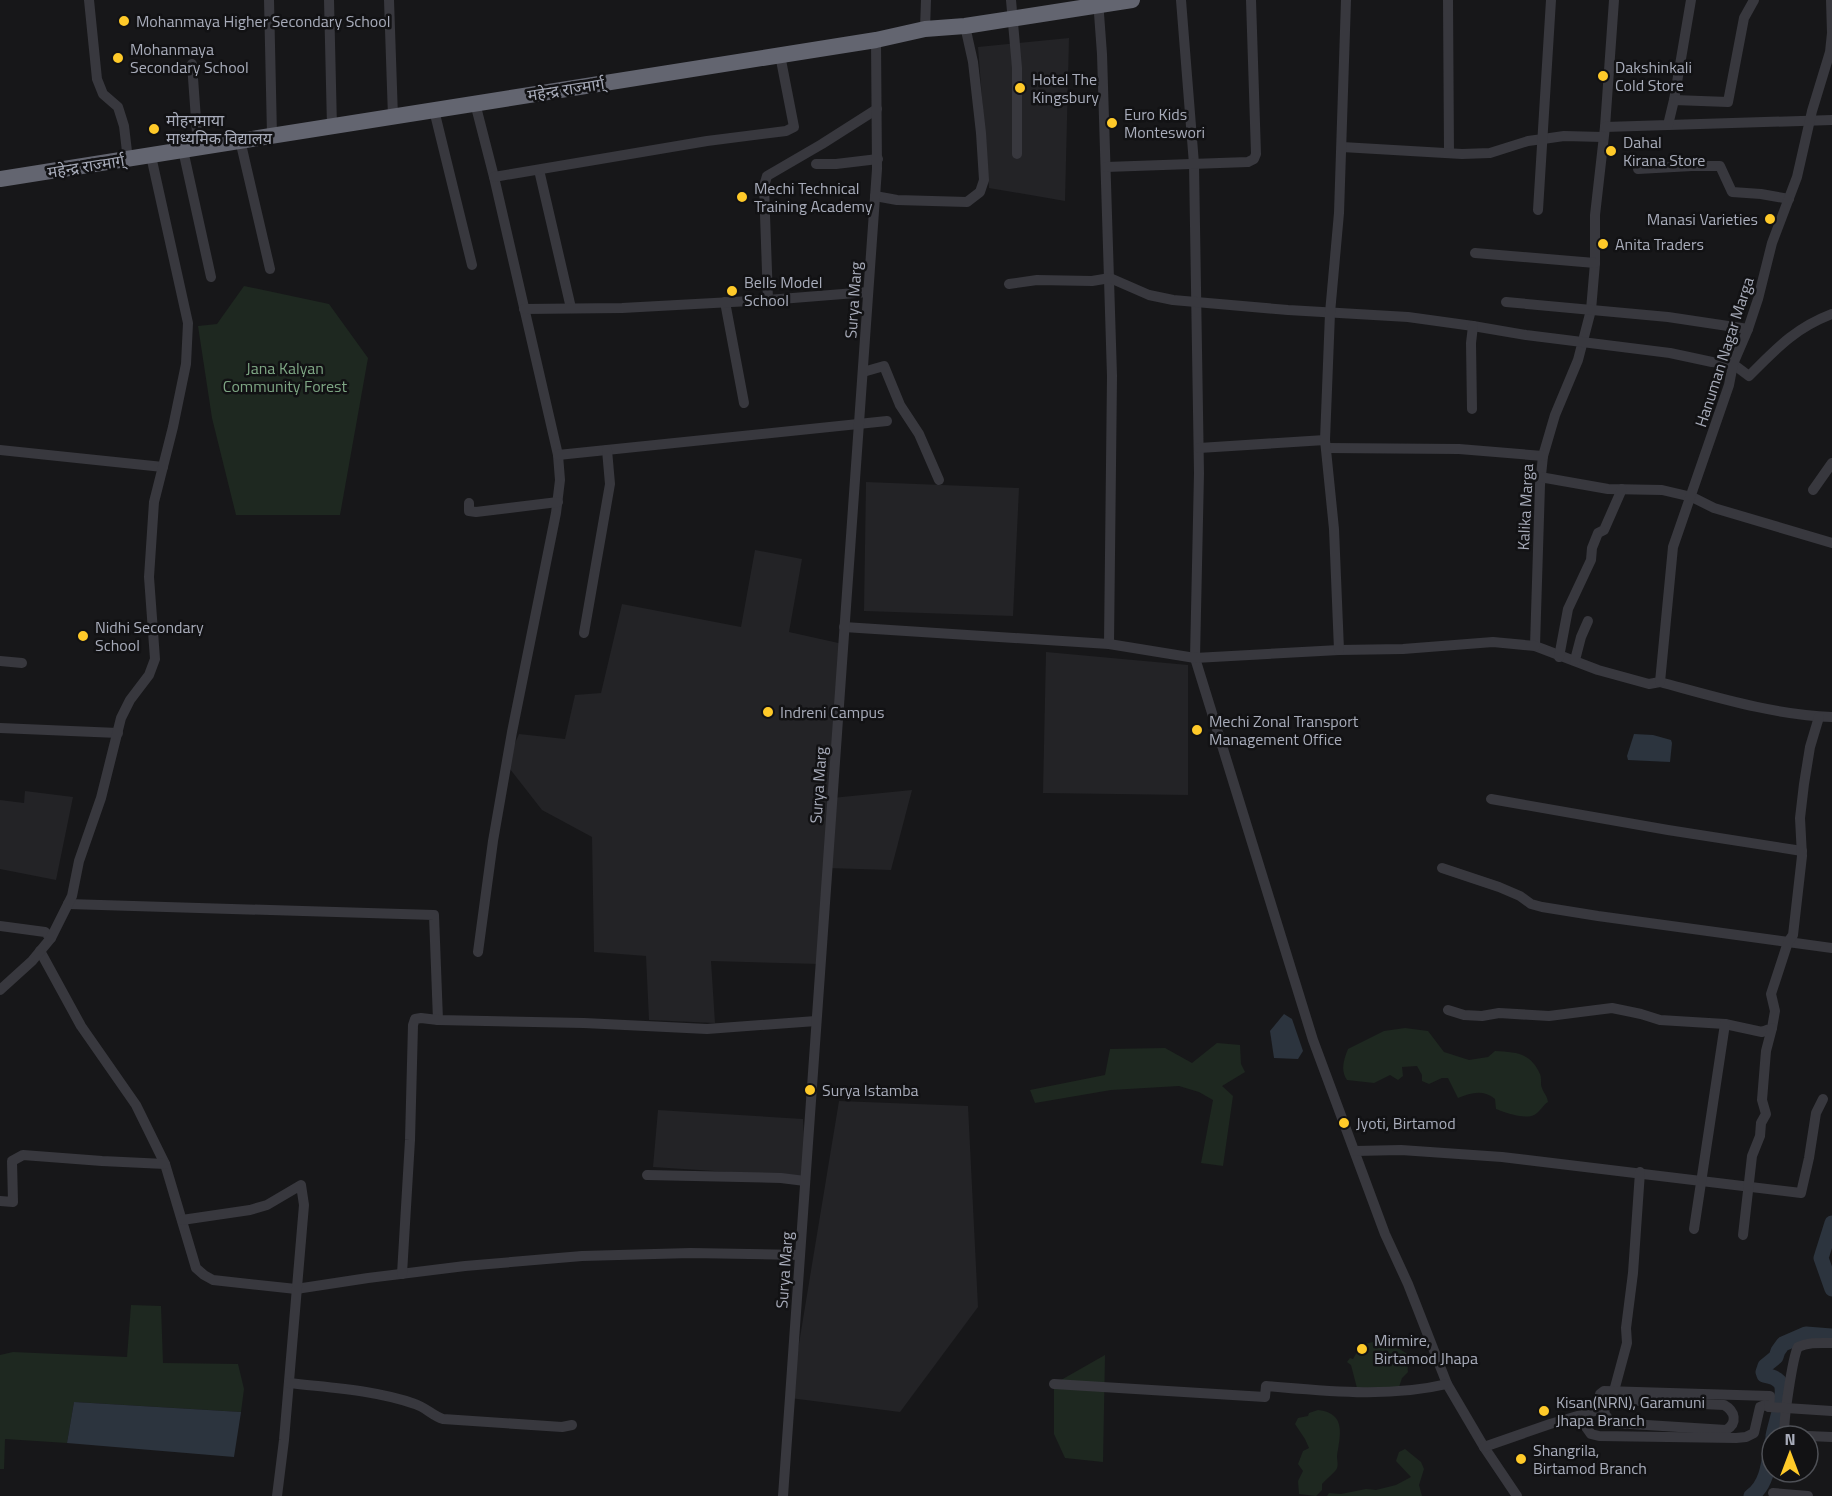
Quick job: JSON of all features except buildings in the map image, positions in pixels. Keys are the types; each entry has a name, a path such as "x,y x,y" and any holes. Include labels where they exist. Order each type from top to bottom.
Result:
{"highway":[{"name":"महेन्द्र राज्मार्ग्","path":"0,179 876,40 925,29 1013,20 1057,6 1132,0"}],"street":[{"path":"89,0 97,79 103,94 118,107 124,126 128,160"},
{"path":"269,0 272,135"},
{"path":"329,0 332,127"},
{"path":"389,0 393,117"},
{"path":"925,29 926,0"},
{"path":"1011,0 1017,68 1017,154"},
{"path":"1181,0 1194,164 1199,448 1195,658 1313,1040 1385,1234 1408,1284 1447,1383 1484,1447 1517,1496"},
{"path":"1106,167 1248,162 1254,159 1256,154 1251,0"},
{"path":"1339,650 1334,530 1325,444 1330,313 1339,213 1346,0"},
{"path":"1448,0 1449,153"},
{"path":"1538,210 1551,0"},
{"name":"Kalika Marga","path":"1535,646 1540,477 1543,456 1555,415 1578,360 1591,310 1595,215 1614,0"},
{"path":"1668,125 1690,0"},
{"path":"1728,123 1728,102 1744,18 1754,0"},
{"name":"Hanuman Nagar Marga","path":"1660,682 1673,547 1729,385 1733,364 1758,300 1772,243 1797,177 1810,120 1830,52 1831,0"},
{"path":"1098,3 1102,54 1112,376 1109,644"},
{"path":"875,196 897,200 967,202 980,192 984,180 981,133 973,62 965,26"},
{"name":"Surya Marg","path":"783,1496 878,159 876,40"},
{"path":"494,177 786,131 794,127 780,55"},
{"path":"192,64 190,149 211,277"},
{"path":"1674,100 1728,102"},
{"path":"475,103 558,455 560,480 558,502 510,743 493,841 478,952"},
{"path":"768,300 764,186 767,176 877,109"},
{"path":"434,110 472,265"},
{"path":"1342,147 1490,153 1528,141 1668,125 1832,120"},
{"path":"240,140 270,269"},
{"path":"0,990 51,938 72,896 79,861 101,798 121,718 130,700 149,675 155,659 149,577 154,502 186,364 188,323 151,156"},
{"path":"816,164 878,159"},
{"path":"1638,169 1720,166 1732,192 1789,199"},
{"path":"539,170 570,308"},
{"path":"1475,253 1594,263"},
{"path":"1009,284 1037,280 1092,281 1110,278 1149,295 1173,300 1408,317 1670,353 1733,364 1749,376 1796,331 1813,321 1832,315"},
{"path":"524,309 768,300 868,292"},
{"path":"725,302 744,403"},
{"path":"1506,302 1668,317 1748,329"},
{"path":"1472,409 1473,326"},
{"path":"863,372 884,366 900,405 919,434 939,480"},
{"path":"558,455 887,421"},
{"path":"1199,448 1325,444 1459,449 1543,456"},
{"path":"0,450 163,467"},
{"path":"584,633 610,484 607,450"},
{"path":"1813,490 1832,463"},
{"path":"1540,477 1608,489 1662,490 1692,497 1714,508 1832,543"},
{"path":"1559,657 1568,609 1591,560 1592,548 1598,533 1604,530 1622,489"},
{"path":"469,503 469,511 476,512 558,502"},
{"path":"1575,660 1588,621"},
{"path":"844,627 1109,644 1195,658 1403,649 1493,642 1535,646 1559,657 1649,684 1660,682 1738,703 1819,717 1832,717"},
{"path":"0,661 22,663"},
{"path":"1743,1235 1752,1156 1766,1114 1762,1100 1766,1051 1775,1011 1771,994 1788,942 1793,935 1802,851 1800,818 1804,784 1810,747 1819,717"},
{"path":"0,728 118,733"},
{"path":"1491,799 1802,851"},
{"path":"1442,868 1499,887 1520,896 1531,904 1542,907 1832,948"},
{"path":"68,904 434,915 438,1020"},
{"path":"0,926 45,932 51,938"},
{"path":"40,951 81,1026 136,1105 165,1164 196,1268 213,1280 296,1289 402,1274 582,1256 692,1253 800,1255"},
{"path":"1448,1010 1464,1015 1482,1016 1500,1013 1549,1016 1611,1008 1660,1020 1725,1024 1762,1032 1772,1028"},
{"path":"402,1274 415,1019 707,1029 816,1021"},
{"path":"1694,1228 1725,1024"},
{"path":"1354,1151 1401,1150 1502,1157 1801,1193 1816,1113 1823,1099"},
{"path":"0,1201 13,1202 12,1161 23,1155 165,1164"},
{"path":"1614,1391 1627,1343 1626,1328 1633,1273 1640,1172"},
{"path":"647,1174 781,1178 805,1181"},
{"path":"182,1220 250,1210 267,1205 301,1185 304,1205 277,1496"},
{"path":"1778,1408 1794,1353 1798,1347 1813,1342 1832,1343"},
{"path":"289,1383 374,1394 416,1404 443,1419 562,1427 572,1425"},
{"path":"1054,1384 1264,1397 1266,1386 1362,1393 1422,1390 1447,1383"},
{"path":"1484,1447 1598,1410 1600,1394 1604,1391 1770,1396 1778,1408 1783,1424"},
{"path":"1616,1400 1724,1405 1734,1416 1732,1425 1726,1430 1615,1423 1609,1420 1604,1413 1605,1406 1616,1400"},
{"path":"1579,1417 1591,1434 1599,1436 1736,1438 1754,1433 1761,1407 1765,1405 1778,1408 1832,1411"},
{"path":"1773,1493 1808,1496"}],"shaded area":[{"path":"1069,38 1065,201 989,188 978,47"},
{"path":"866,482 1019,488 1013,616 864,611"},
{"path":"755,550 802,559 789,632 843,644 832,798 912,790 891,870 827,868 820,964 711,961 715,1023 649,1020 646,956 594,952 592,837 542,810 506,764 519,734 565,739 575,695 601,693 622,604 741,627"},
{"path":"1046,652 1188,665 1188,795 1043,793"},
{"path":"1634,734 1653,735 1671,740 1670,762 1628,760 1627,756"},
{"path":"25,791 73,797 56,880 0,869 0,800 24,803"},
{"path":"1284,1014 1292,1019 1303,1051 1298,1059 1274,1058 1270,1031"},
{"path":"839,1101 968,1106 978,1307 900,1412 790,1398"},
{"path":"658,1110 803,1119 806,1177 653,1167"},
{"path":"74,1402 241,1412 234,1457 67,1443"}],"green space":[{"name":"Jana Kalyan Community Forest","path":"244,286 329,304 368,358 340,515 236,515 212,418 198,326 217,324"},
{"path":"1405,1028 1428,1031 1444,1052 1469,1060 1488,1057 1495,1051 1522,1055 1532,1062 1540,1074 1541,1086 1548,1102 1536,1114 1530,1116 1509,1114 1496,1109 1495,1099 1486,1094 1472,1093 1458,1098 1448,1078 1442,1078 1429,1084 1422,1081 1422,1075 1417,1066 1402,1067 1403,1076 1398,1080 1390,1075 1374,1083 1347,1080 1343,1068 1348,1049 1384,1031"},
{"path":"1217,1043 1240,1045 1241,1064 1245,1072 1222,1086 1233,1096 1223,1166 1201,1163 1213,1100 1199,1092 1179,1086 1111,1090 1035,1103 1030,1090 1105,1075 1110,1049 1165,1048 1192,1063"},
{"path":"131,1305 161,1306 163,1363 238,1364 244,1389 241,1412 74,1402 67,1443 5,1439 4,1469 0,1469 0,1355 13,1352 127,1357"},
{"path":"1373,1342 1393,1345 1409,1355 1408,1372 1402,1378 1399,1387 1357,1388 1351,1365 1347,1362 1350,1358 1353,1359 1361,1345"},
{"path":"1105,1355 1103,1462 1065,1458 1054,1434 1054,1384"},
{"path":"1318,1410 1327,1412 1338,1421 1340,1433 1337,1467 1322,1484 1322,1490 1316,1496 1299,1494 1298,1481 1303,1471 1298,1464 1303,1451 1309,1448 1295,1424 1298,1418 1308,1416 1309,1413"},
{"path":"1405,1449 1421,1462 1424,1469 1419,1485 1422,1496 1327,1496 1329,1493 1376,1490 1396,1485 1411,1477 1396,1461 1399,1452"}],"waterway":[{"path":"1832,1223 1821,1258 1832,1289"},
{"path":"1776,1424 1782,1389 1778,1380 1764,1375 1765,1366 1776,1357 1783,1344 1806,1334 1832,1336"},
{"path":"1751,1496 1762,1484"}],"place":[{"name":"Mohanmaya Higher Secondary School","path":"124,21"},
{"name":"Mohanmaya Secondary School","path":"118,58"},
{"name":"Dakshinkali Cold Store","path":"1603,76"},
{"name":"Hotel The Kingsbury","path":"1020,88"},
{"name":"Euro Kids Monteswori","path":"1112,123"},
{"name":"मोहनमाया माध्यमिक विद्यालय","path":"154,129"},
{"name":"Dahal Kirana Store","path":"1611,151"},
{"name":"Mechi Technical Training Academy","path":"742,197"},
{"name":"Manasi Varieties","path":"1770,219"},
{"name":"Anita Traders","path":"1603,244"},
{"name":"Bells Model School","path":"732,291"},
{"name":"Nidhi Secondary School","path":"83,636"},
{"name":"Indreni Campus","path":"768,712"},
{"name":"Mechi Zonal Transport Management Office","path":"1197,730"},
{"name":"Surya Istamba","path":"810,1090"},
{"name":"Jyoti, Birtamod","path":"1344,1123"},
{"name":"Mirmire, Birtamod Jhapa","path":"1362,1349"},
{"name":"Kisan(NRN), Garamuni Jhapa Branch","path":"1544,1411"},
{"name":"Shangrila, Birtamod Branch","path":"1521,1459"}]}
